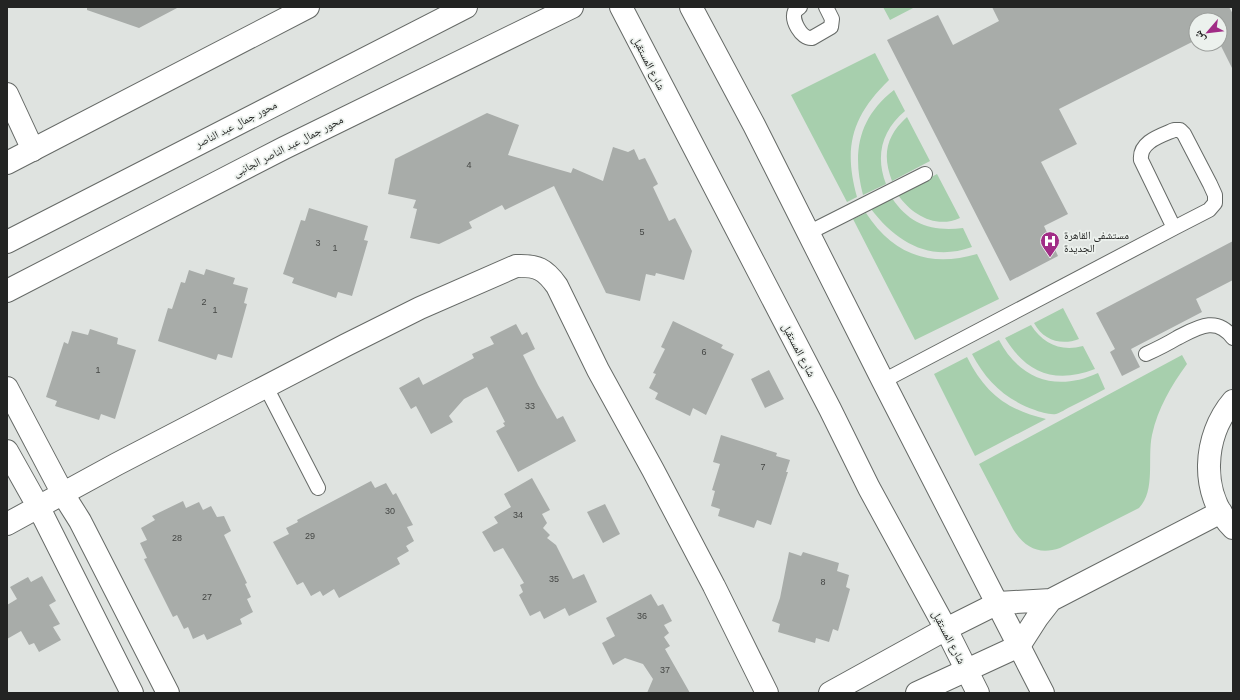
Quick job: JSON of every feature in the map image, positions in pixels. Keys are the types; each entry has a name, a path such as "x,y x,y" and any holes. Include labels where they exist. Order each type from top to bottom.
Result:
{"street":[{"path":"7,163 308,7"},
{"name":"محور جمال عبد الناصر","path":"7,242 466,7"},
{"name":"محور جمال عبد الناصر الجانبى","path":"7,291 102,240 284,148 572,7"},
{"name":"شارع المستقبل","path":"620,7 830,409 869,488 946,630 978,693"},
{"path":"691,7 1043,693"},
{"path":"7,94 33,150"},
{"path":"7,524 266,387 420,308 516,266 528,266 540,269 550,276 557,286 598,370 714,586 767,693"},
{"path":"7,388 63,494 80,521 168,693"},
{"path":"830,693 998,603 1051,600 1227,520 1214,495 1209,477 1209,459 1211,441 1218,424 1227,408 1233,401"},
{"path":"7,451 38,508 132,693"},
{"path":"917,693 1019,646 1037,618 1051,600"}],"lane":[{"path":"800,7 795,11 794,19 803,36 809,39 831,27 832,19 826,7"},
{"path":"883,381 1210,210 1215,203 1215,195 1184,134 1177,130 1171,131 1146,144 1141,151 1140,156 1174,228"},
{"path":"808,233 925,174"},
{"path":"1146,354 1202,326 1215,325 1226,330 1233,338"},
{"path":"266,387 318,488"}],"green space":[{"path":"883,7 915,7 890,20"},
{"path":"875,53 889,80 866,106 854,133 851,148 851,163 857,197 847,202 791,95"},
{"path":"894,90 905,111 891,126 883,144 881,163 886,184 863,195 858,165 858,151 861,137 865,124 872,112"},
{"path":"907,117 930,161 892,181 887,163 888,146 894,131"},
{"path":"937,174 960,218 942,222 925,218 910,209 898,195"},
{"path":"892,198 906,214 922,224 941,229 963,228 972,247 957,251 928,251 903,240 881,221 871,209"},
{"path":"866,213 888,239 900,248 914,254 928,258 943,259 960,258 977,254 999,299 915,340 853,219"},
{"path":"1063,308 1079,339 1066,342 1053,340 1042,334 1034,323"},
{"path":"1031,325 1041,337 1053,345 1067,348 1083,346 1095,369 1068,376 1044,373 1033,368 1023,360 1005,338"},
{"path":"999,340 1008,354 1018,365 1041,379 1068,381 1083,379 1098,373 1105,389 1056,414 1042,412 1025,406 1006,395 990,381 972,354"},
{"path":"1182,355 1187,364 1166,398 1155,425 1151,444 1148,492 1139,508 1060,548 1045,551 1039,550 1022,541 1013,529 979,464"},
{"path":"967,357 981,381 999,398 1020,411 1046,419 975,456 934,374"}],"building":[{"path":"87,7 179,7 139,28 87,10"},
{"path":"992,7 1229,7 1233,14 1233,70 1224,52 1228,52 1228,12 1188,12 1188,44 1059,109 1077,144 1041,162 1068,214 1044,226 1058,256 1010,281 887,40 938,15 953,45 999,21"},
{"path":"487,113 519,125 508,155 571,173 573,168 603,181 613,147 628,152 634,149 639,160 645,158 658,184 653,187 669,221 675,218 692,251 684,280 656,273 655,276 646,274 640,301 606,293 554,186 505,210 502,205 469,222 472,228 439,244 410,238 417,209 413,208 416,200 388,194 395,159"},
{"path":"309,208 368,226 364,240 368,241 352,296 338,292 336,298 292,283 294,278 283,274 301,220 305,221"},
{"path":"1233,241 1233,280 1196,299 1202,312 1131,349 1140,367 1122,376 1110,352 1115,349 1096,313"},
{"path":"206,269 235,278 233,284 248,288 244,303 247,304 232,358 218,354 216,360 158,341 168,308 172,309 181,282 185,283 189,270 204,275"},
{"path":"673,321 723,345 721,348 734,354 706,415 693,408 690,416 655,399 658,393 649,388 656,374 653,373 665,349 661,347"},
{"path":"516,324 522,335 527,332 535,349 523,355 538,385 557,419 563,416 576,441 518,472 496,431 505,426 503,423 505,422 487,387 464,399 449,416 453,422 431,434 416,406 411,409 399,388 419,377 423,385 474,358 472,354 494,344 490,337"},
{"path":"90,329 118,338 117,344 136,350 115,419 101,414 99,420 55,406 57,401 46,397 64,342 68,344 72,331 88,335"},
{"path":"769,370 784,399 765,408 751,379"},
{"path":"721,435 777,453 776,456 790,460 786,472 788,472 771,525 757,520 754,528 718,516 720,509 711,506 715,491 712,490 720,464 713,462"},
{"path":"532,478 550,510 542,514 547,523 543,528 550,535 547,538 556,545 573,579 584,574 597,602 569,616 565,608 544,619 540,611 530,616 519,595 523,592 520,585 524,583 503,548 494,552 482,532 498,523 494,517 511,507 504,494"},
{"path":"371,481 375,488 386,483 393,495 396,493 413,525 407,527 414,541 406,546 409,551 397,558 400,564 339,598 334,589 323,596 320,591 311,596 303,582 297,585 273,542 289,534 286,528 298,522 297,520"},
{"path":"183,501 186,508 199,502 203,510 211,506 217,517 224,516 231,531 224,535 247,583 245,584 251,597 247,599 253,612 240,619 242,624 207,640 204,634 193,639 188,627 184,629 177,615 173,617 144,559 147,558 140,543 147,540 141,528 155,520 152,516"},
{"path":"605,504 620,534 603,543 587,512"},
{"path":"789,552 801,556 803,552 839,563 837,571 849,575 846,587 850,589 838,631 833,629 829,642 816,638 815,643 778,632 780,624 772,621 780,598"},
{"path":"42,576 56,601 49,605 60,624 53,627 61,640 39,652 34,643 29,645 21,631 7,639 7,605 17,599 10,587 28,577 31,582"},
{"path":"651,594 658,606 663,604 672,621 664,625 669,633 664,637 670,646 665,649 690,693 647,693 653,679 643,664 625,658 613,665 602,643 615,636 606,618"}],"place":[{"name":"مستشفى القاهرة الجديدة","path":"1050,258"}]}
